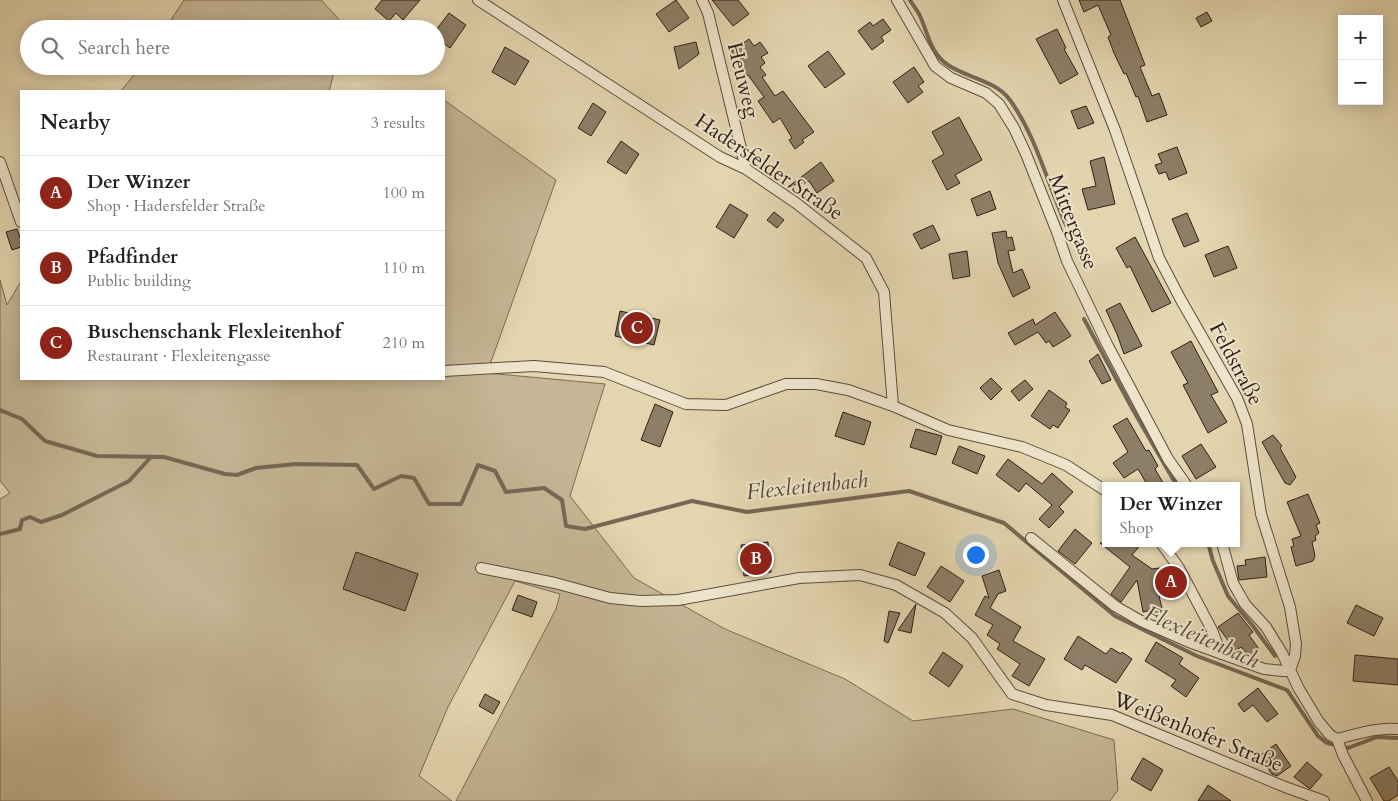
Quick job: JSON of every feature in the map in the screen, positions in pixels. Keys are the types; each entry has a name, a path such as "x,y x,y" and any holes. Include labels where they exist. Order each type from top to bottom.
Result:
{"street":[{"name":"Hadersfelder Straße","path":"478,0 720,157 746,169 796,203 866,258 884,292 893,406"},
{"name":"Heuweg","path":"702,0 708,14 746,169"},
{"name":"Mittergasse","path":"897,0 935,66 952,78 986,93 999,104 1014,128 1057,232 1067,262 1168,459 1184,482"},
{"name":"Feldstraße","path":"1063,0 1115,130 1159,258 1237,398 1247,424 1261,514 1290,607 1296,644 1295,656 1290,670"},
{"path":"0,162 20,219"},
{"path":"445,371 534,366 604,372 686,404 726,405 786,384 816,384 848,390 893,406 948,430 1022,447 1066,465 1102,488"},
{"path":"1031,538 1116,606 1141,621 1221,654 1264,669 1290,670"},
{"path":"1164,547 1180,568 1212,630 1221,654"},
{"path":"1223,547 1233,583 1245,604 1266,627 1314,715 1330,735 1337,739 1342,753 1367,801"},
{"name":"Weißenhofer Straße","path":"481,568 555,583 610,598 641,602 678,600 799,578 860,575 896,585 945,613 972,638 1012,694 1046,705 1112,715 1324,801"},
{"path":"1337,739 1372,730 1398,729"}],"shaded area":[{"path":"184,0 321,0 340,20 171,20"},
{"path":"134,75 333,75 329,90 122,90"},
{"path":"445,101 556,180 487,373 605,384 570,496 634,578 725,629 845,679 913,721 1013,709 1114,740 1118,790 1110,801 456,801 556,609 560,594 515,581 448,707 419,776 452,801 0,801 0,499 10,493 0,481 0,280 7,305 20,283 20,380 445,380"}],"building":[{"path":"382,0 420,0 403,20 396,13 388,20 375,9"},
{"path":"676,0 689,18 669,32 656,14"},
{"path":"712,0 738,0 749,14 733,26"},
{"path":"1079,0 1120,0 1145,65 1140,67 1152,96 1159,93 1167,115 1147,122 1138,96 1136,97 1126,73 1124,74 1114,53 1108,37 1111,35 1098,5 1084,12"},
{"path":"1207,12 1212,21 1201,27 1196,18"},
{"path":"449,13 466,25 450,48 445,44 444,20"},
{"path":"883,19 891,30 881,37 884,41 872,50 858,31 870,22 873,26"},
{"path":"1057,29 1066,48 1064,49 1078,74 1060,84 1036,39"},
{"path":"749,39 754,46 760,42 768,53 761,57 765,63 760,67 766,75 762,77 775,96 783,91 814,132 802,140 804,142 795,149 789,140 792,138 780,118 773,123 758,101 764,97 748,75 746,77 729,53"},
{"path":"696,42 699,54 679,69 674,47"},
{"path":"505,47 529,61 515,85 492,72"},
{"path":"828,51 845,74 825,88 808,66"},
{"path":"914,67 924,82 918,86 923,92 908,103 893,82"},
{"path":"593,103 606,112 591,136 578,128"},
{"path":"1086,106 1094,123 1078,129 1071,111"},
{"path":"959,117 982,160 955,175 960,183 947,190 932,161 944,154 932,132"},
{"path":"621,141 639,154 626,174 607,162"},
{"path":"1177,147 1187,173 1169,180 1166,172 1159,174 1155,165 1162,163 1158,154"},
{"path":"1104,157 1115,204 1088,210 1082,189 1096,186 1090,161"},
{"path":"821,162 834,181 817,193 809,181 788,187"},
{"path":"990,191 996,209 977,216 971,199"},
{"path":"730,204 748,215 734,238 716,227"},
{"path":"774,212 784,220 777,228 767,220"},
{"path":"1187,213 1199,241 1184,247 1172,219"},
{"path":"933,225 940,240 921,249 913,234"},
{"path":"17,229 20,237 20,247 12,250 6,232"},
{"path":"1006,231 1007,238 1012,237 1015,250 1008,251 1013,273 1022,269 1030,288 1013,297 998,263 992,233"},
{"path":"1135,237 1171,303 1152,312 1130,266 1127,268 1116,248"},
{"path":"1228,246 1237,268 1214,277 1205,255"},
{"path":"967,251 970,276 953,279 949,254"},
{"path":"1120,303 1142,346 1124,354 1106,310"},
{"path":"620,311 660,320 654,345 615,336"},
{"path":"1055,312 1071,336 1053,347 1049,341 1046,343 1038,332 1015,345 1008,333 1033,319 1035,325"},
{"path":"1191,341 1218,392 1211,395 1227,422 1208,433 1183,385 1188,383 1171,352"},
{"path":"1098,354 1111,380 1102,384 1089,361"},
{"path":"991,378 1002,389 991,400 980,388"},
{"path":"1025,380 1033,389 1019,401 1011,391"},
{"path":"1049,390 1067,403 1065,407 1070,410 1058,428 1053,425 1050,429 1031,416"},
{"path":"655,404 673,412 660,447 641,440"},
{"path":"843,412 871,422 864,445 835,436"},
{"path":"1127,418 1146,451 1149,450 1158,466 1155,469 1163,482 1146,482 1138,469 1124,478 1113,463 1128,452 1113,426"},
{"path":"916,429 942,436 936,455 910,447"},
{"path":"1273,435 1282,446 1280,448 1296,477 1290,485 1285,483 1262,442"},
{"path":"1201,444 1216,467 1196,479 1182,456"},
{"path":"959,446 985,456 977,474 952,463"},
{"path":"1008,459 1042,484 1052,473 1073,492 1059,507 1064,512 1049,528 1039,519 1052,505 1026,483 1019,492 996,475"},
{"path":"1308,494 1320,523 1316,525 1319,533 1315,536 1316,540 1312,542 1315,556 1313,561 1296,566 1291,547 1294,546 1292,539 1301,536 1287,502"},
{"path":"1075,529 1092,543 1075,564 1058,551"},
{"path":"768,542 771,572 744,576 741,545"},
{"path":"898,542 925,553 915,576 889,565"},
{"path":"1105,547 1139,547 1132,555 1152,569 1160,568 1162,579 1172,574 1178,585 1159,596 1166,624 1155,620 1153,610 1143,612 1137,580 1121,602 1111,594 1130,567"},
{"path":"356,552 418,574 405,611 343,589"},
{"path":"1265,557 1267,577 1239,580 1237,566 1246,565 1245,560"},
{"path":"941,566 964,581 950,602 927,587"},
{"path":"999,570 1006,591 998,594 990,608 1021,627 1013,641 1045,659 1029,686 1012,676 1020,664 997,649 1000,644 987,635 993,625 975,615 985,596 989,598 982,576"},
{"path":"518,595 537,602 532,617 512,610"},
{"path":"916,604 911,633 898,630"},
{"path":"1356,605 1383,618 1374,636 1347,623"},
{"path":"889,611 900,613 888,643 884,641"},
{"path":"1238,613 1253,632 1249,635 1259,649 1249,656 1241,647 1236,651 1218,627"},
{"path":"1078,636 1106,654 1111,648 1121,654 1122,652 1132,659 1116,683 1085,665 1082,670 1064,659"},
{"path":"1156,642 1183,658 1179,664 1199,678 1186,697 1171,686 1176,680 1145,661"},
{"path":"943,652 963,666 949,687 929,673"},
{"path":"1355,655 1398,659 1398,685 1353,681"},
{"path":"1258,688 1278,714 1267,722 1253,705 1244,712 1238,704"},
{"path":"485,694 500,702 493,714 479,706"},
{"path":"1276,744 1291,766 1277,776 1272,774 1259,756"},
{"path":"1143,758 1163,770 1151,791 1131,779"},
{"path":"1307,762 1322,775 1310,789 1294,777"},
{"path":"1389,767 1398,781 1398,795 1389,801 1384,801 1370,778"},
{"path":"1208,785 1231,801 1198,801"}],"waterway":[{"path":"910,0 920,16 937,55 948,65 997,88 1010,100 1035,145 1066,225"},
{"path":"1084,319 1175,482"},
{"name":"Flexleitenbach","path":"0,410 22,419 45,441 97,456 164,457 225,474 237,475 256,468 296,464 357,465 374,489 401,476 414,478 429,504 461,504 478,465 495,471 506,492 544,488 562,500 566,526 585,529 692,501 747,512 909,491 1004,523 1115,616 1197,656 1287,690 1318,736 1327,743 1348,748 1377,737 1398,738"},
{"path":"0,534 20,529 22,520 30,517 41,522 62,515 129,481 150,458"},
{"path":"1209,547 1228,596 1275,656"}],"place":[{"name":"Buschenschank Flexleitenhof","path":"637,328"},
{"name":"Pfadfinder","path":"756,559"},
{"name":"Der Winzer","path":"1171,582"}]}
